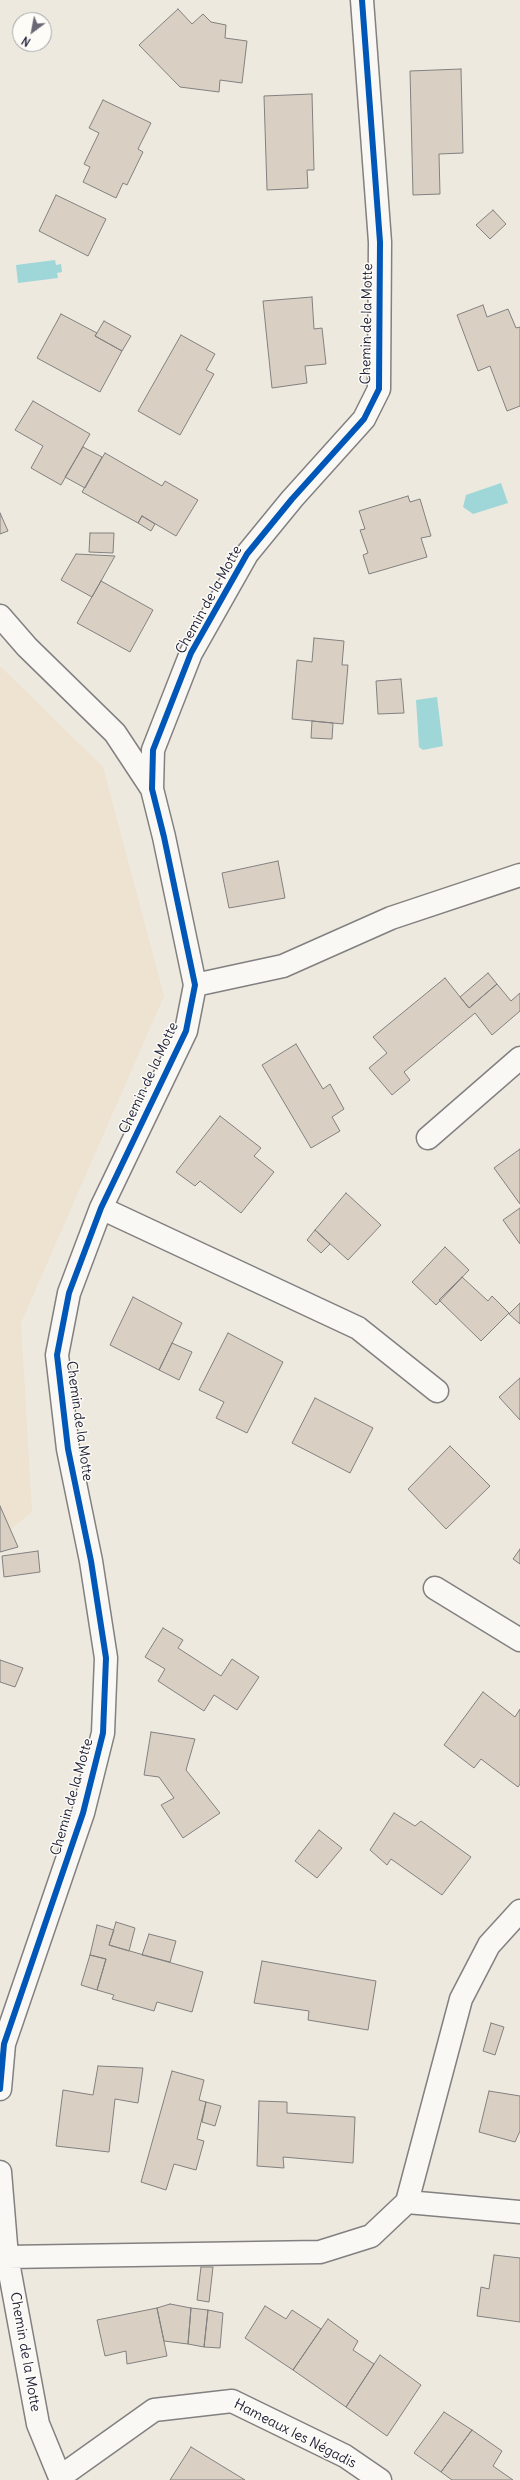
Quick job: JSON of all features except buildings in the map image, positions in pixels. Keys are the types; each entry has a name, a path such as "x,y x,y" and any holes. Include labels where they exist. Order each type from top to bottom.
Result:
{"street":[{"name":"Chemin de la Motte","path":"0,2089 4,2044 83,1813 103,1733 106,1658 90,1561 68,1449 57,1354 69,1293 101,1208 186,1031 195,985 164,837 152,789 153,750 188,660 247,554 292,499 364,419 379,389 380,242 362,0"},
{"path":"0,616 27,647 115,733 152,789"},
{"path":"195,985 283,966 391,918 520,875"},
{"path":"428,1138 520,1058"},
{"path":"101,1208 358,1328 438,1391"},
{"path":"435,1588 520,1640"},
{"path":"7,2257 320,2252 371,2236 407,2202 462,1999 489,1944 520,1911"},
{"name":"Chemin de la Motte","path":"0,2172 7,2257 38,2424 61,2479"},
{"path":"407,2202 520,2212"},
{"name":"Hameaux les Négadis","path":"61,2479 154,2410 232,2401 345,2456 380,2480"}],"shaded area":[{"path":"0,666 103,767 164,996 21,1323 32,1512 0,1538"}],"water":[{"path":"55,260 56,265 61,264 62,272 57,273 58,278 18,283 16,265"},
{"path":"501,483 508,503 473,514 463,507 466,495"},
{"path":"437,697 443,746 423,750 419,747 416,700"}],"cycle path":[{"path":"0,2089 4,2044 83,1813 103,1733 106,1658 91,1561 68,1449 57,1355 69,1293 101,1208 186,1031 195,985 164,837 152,789 153,750 191,653 247,554 292,499 364,419 379,389 380,242 362,0"}]}
